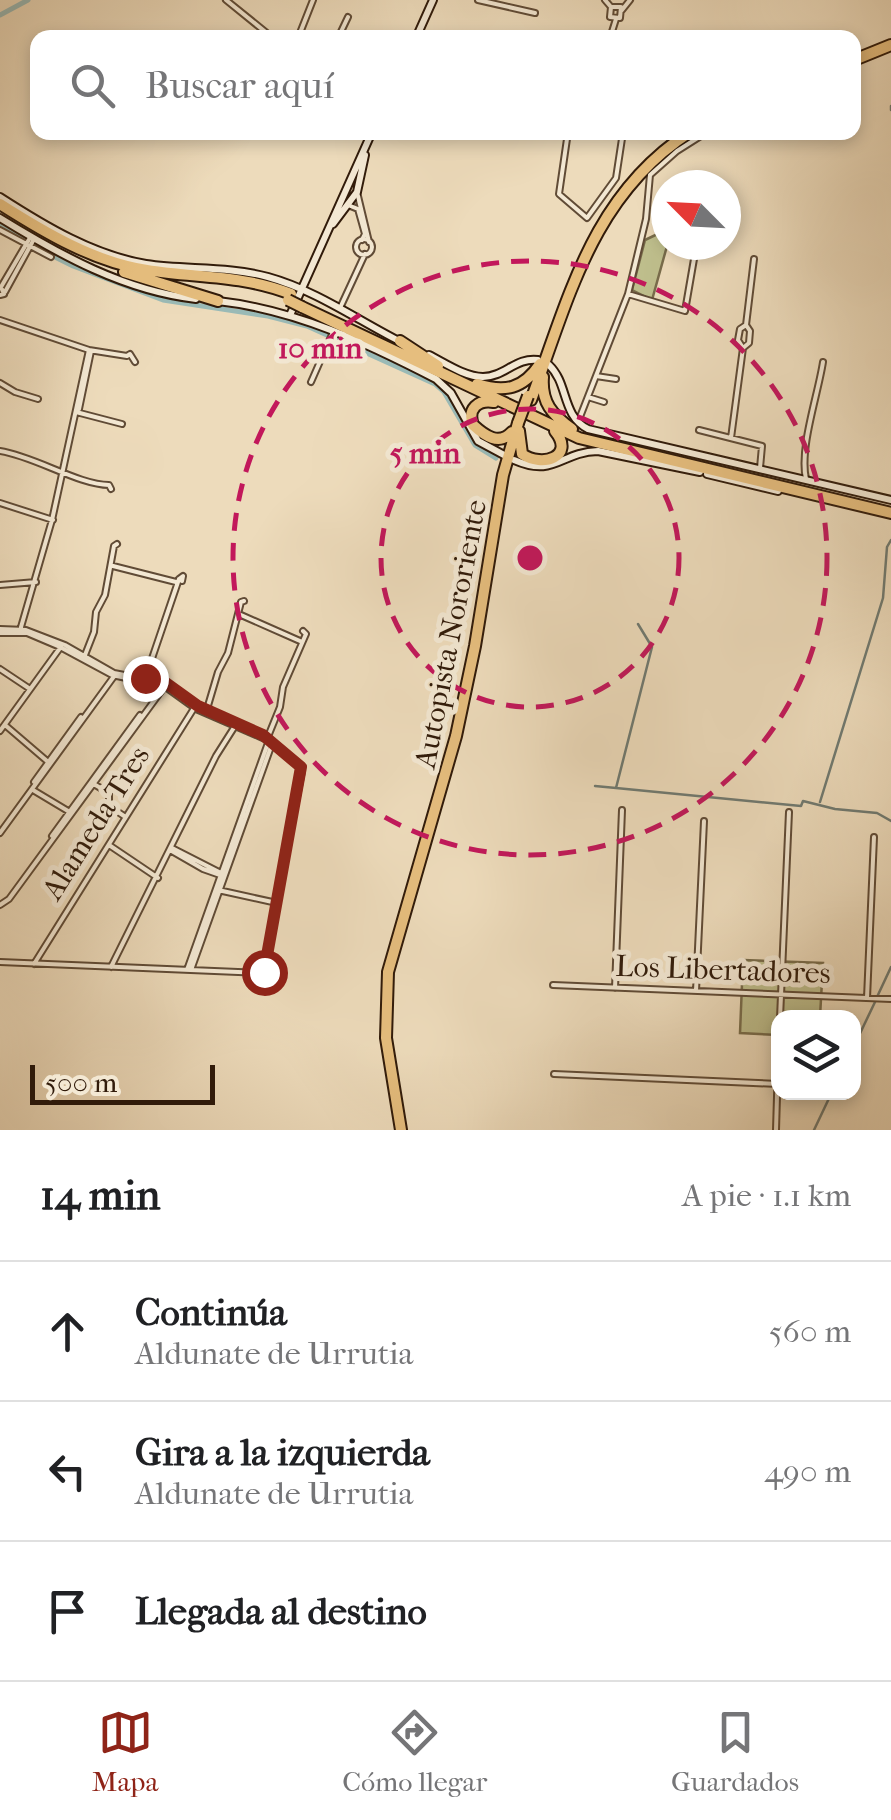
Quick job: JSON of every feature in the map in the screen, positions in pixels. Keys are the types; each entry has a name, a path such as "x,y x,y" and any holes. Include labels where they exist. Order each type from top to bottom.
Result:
{"highway":[{"path":"861,59 891,47"},
{"name":"Autopista Nororiente","path":"403,1130 386,1038 388,972 456,736 503,474 585,256 606,215 644,168 677,140"},
{"path":"0,200 31,222 125,266 238,279 297,298 550,427 611,448 890,509"},
{"path":"0,217 74,253 218,301"},
{"path":"31,222 64,235"},
{"path":"124,272 242,286 297,298"},
{"path":"400,341 436,369"},
{"path":"380,352 477,384 575,426 890,509"},
{"path":"477,384 500,390 516,387 543,362"},
{"path":"543,362 546,404 557,418 575,426"},
{"path":"500,403 485,401 476,405 471,415 475,427 498,440 510,436 520,426"},
{"path":"520,426 518,446 523,455 551,461 559,455 562,444 550,427"}],"street":[{"path":"301,30 312,0"},
{"path":"420,30 433,0"},
{"path":"478,0 534,13"},
{"path":"604,0 611,7"},
{"path":"613,30 630,0"},
{"path":"229,2 263,30"},
{"path":"611,7 617,5 622,10"},
{"path":"611,7 609,15 616,19"},
{"path":"342,30 348,17"},
{"path":"291,314 369,140"},
{"path":"567,140 559,194 588,217 617,176 622,140"},
{"path":"575,426 628,294 646,219 650,176 697,140"},
{"path":"356,176 370,242 370,251 362,254"},
{"path":"327,233 358,192"},
{"path":"341,198 358,209 365,234 356,245 361,260 341,308"},
{"path":"0,200 64,235 132,261 253,274 297,298 341,308 400,341 479,377 494,375 522,360 543,362 560,378 575,426"},
{"path":"0,217 51,257"},
{"path":"0,230 148,290 291,314 333,330 445,386 476,439 504,455"},
{"path":"362,240 370,242"},
{"path":"1,294 30,241"},
{"path":"628,294 685,311 694,260"},
{"path":"743,348 750,332 746,325 754,263"},
{"path":"0,320 90,350 127,356"},
{"path":"731,438 743,348 738,340 740,328 746,325"},
{"path":"311,382 333,330"},
{"path":"21,630 53,520 90,350"},
{"path":"806,479 808,431 823,362"},
{"path":"596,376 616,379"},
{"path":"0,383 34,397"},
{"path":"588,396 604,402"},
{"path":"77,412 117,423"},
{"path":"575,426 806,479 890,509"},
{"path":"699,430 763,446 760,468"},
{"path":"514,460 542,468 598,450 784,491 890,509"},
{"path":"0,451 106,487"},
{"path":"0,503 53,520"},
{"path":"84,658 116,549"},
{"path":"111,566 180,582 146,680"},
{"path":"0,585 35,582"},
{"path":"206,712 242,606"},
{"path":"189,970 302,639 240,614"},
{"path":"0,631 21,630 62,646 114,674 164,684 196,707 270,741 302,770 263,973 0,962"},
{"path":"49,764 2,728 62,646"},
{"path":"0,669 30,689"},
{"path":"0,831 114,674"},
{"path":"0,904 8,901 164,684"},
{"name":"Alameda Tres","path":"36,964 196,707"},
{"path":"112,967 218,753 238,724"},
{"path":"92,783 109,793 109,806 127,818"},
{"path":"30,789 71,813"},
{"path":"614,988 622,810"},
{"path":"780,1010 789,812"},
{"path":"696,991 704,820"},
{"path":"867,998 874,837"},
{"path":"110,845 157,877"},
{"path":"171,849 223,875"},
{"path":"218,890 277,903"},
{"name":"Los Libertadores","path":"554,985 891,1000"},
{"path":"554,1074 771,1084"},
{"path":"776,1130 777,1100"}],"green space":[{"path":"651,237 651,260 663,260 652,300 632,290 645,240"},
{"path":"743,960 823,963 820,1010 771,1010 771,1035 740,1033"}],"waterway":[{"path":"0,15 28,0"},
{"path":"0,226 23,240"},
{"path":"41,250 163,300 307,326 435,384 444,392 475,445 496,458"},
{"path":"820,802 883,598 887,547 891,540"},
{"path":"595,786 616,788 652,647 638,624"},
{"path":"616,788 801,806 803,801 877,813 891,821"},
{"path":"877,997 891,967"},
{"path":"861,1031 875,1002"},
{"path":"814,1130 828,1100"}],"route":[{"path":"145,678 166,683 198,706 263,735 301,767 264,972"}]}
